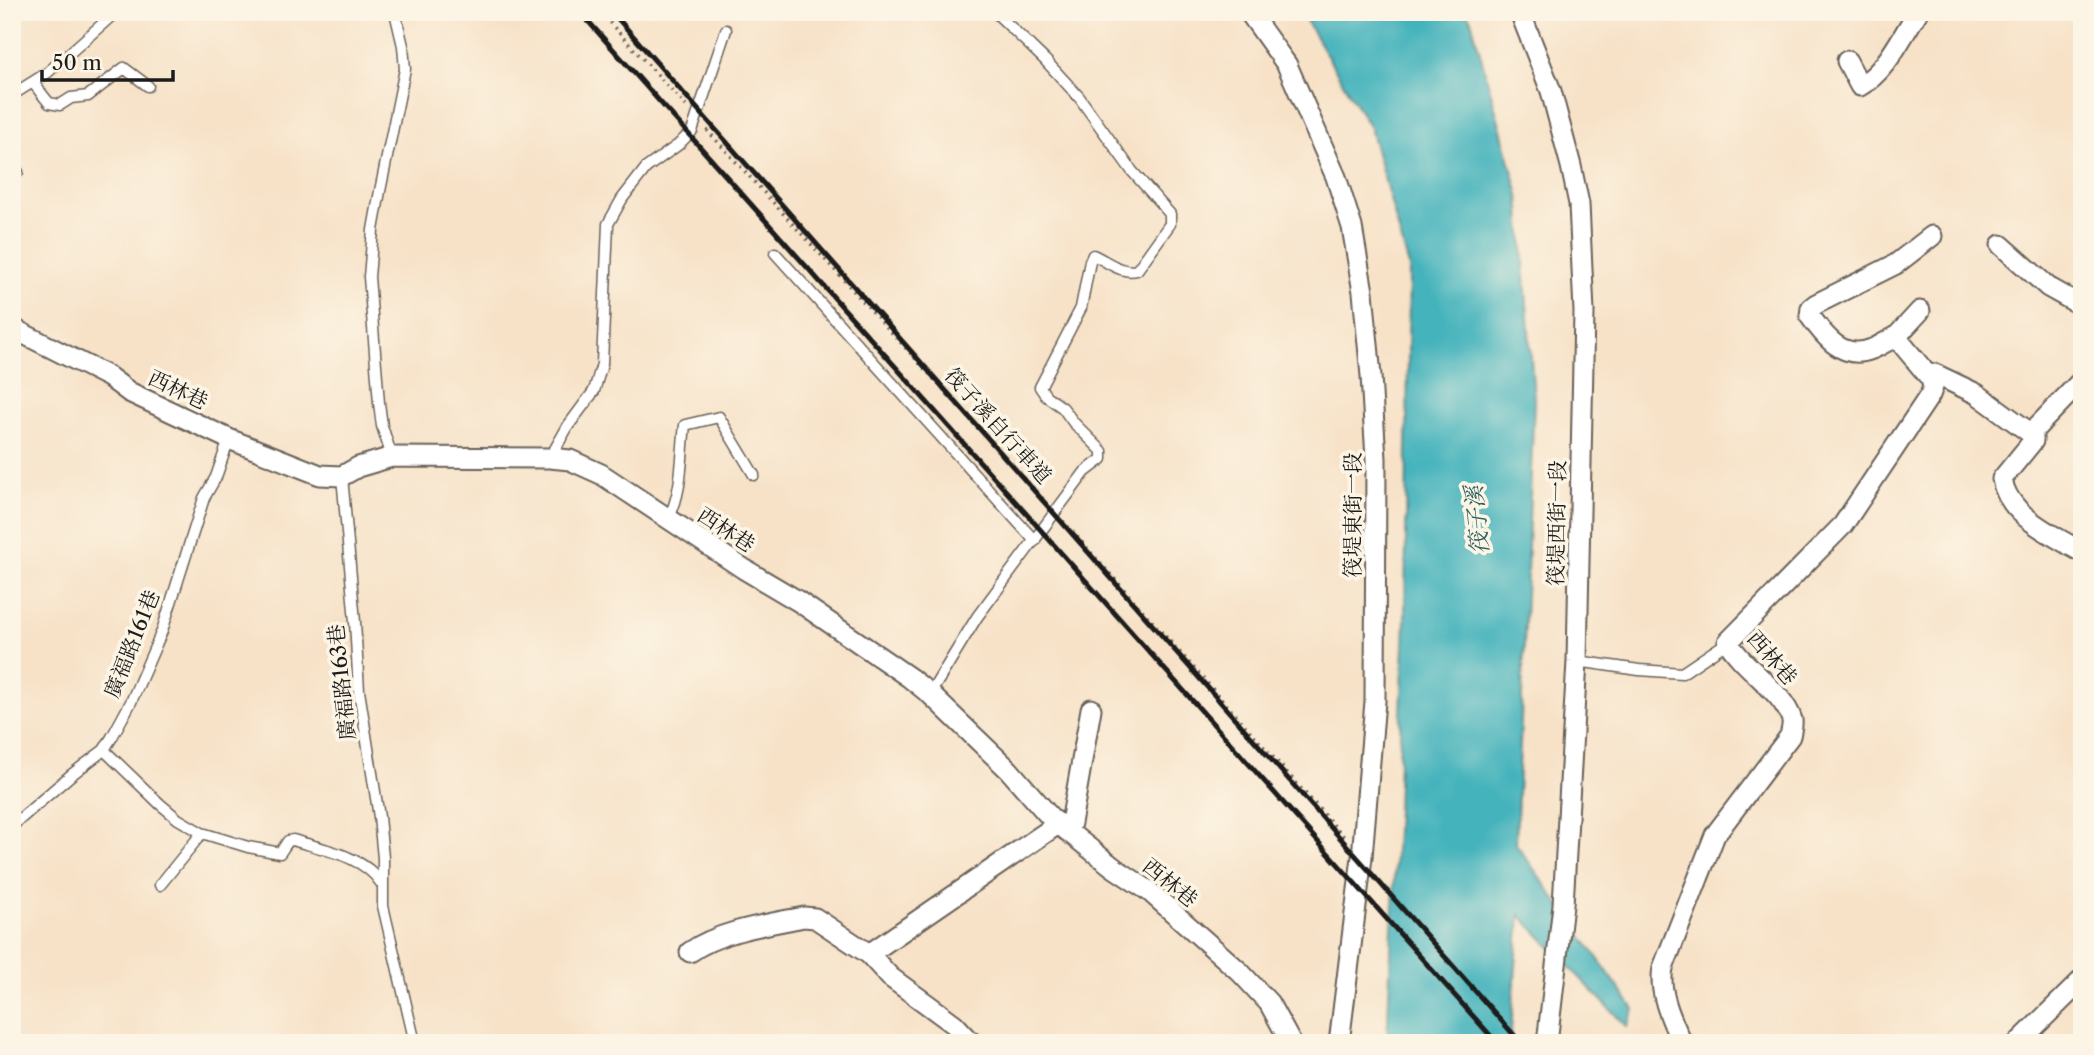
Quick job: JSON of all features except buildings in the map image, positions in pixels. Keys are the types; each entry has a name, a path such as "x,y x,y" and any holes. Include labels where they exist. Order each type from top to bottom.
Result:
{"street":[{"name":"筏堤東街一段","path":"1249,12 1287,65 1336,177 1352,227 1363,292 1376,473 1375,701 1362,858 1339,1043"},
{"name":"筏堤西街一段","path":"1520,12 1555,103 1572,166 1579,204 1584,312 1577,661 1563,905 1547,1043"},
{"path":"1847,61 1860,86 1870,81 1918,12"},
{"path":"1920,311 1896,337 1872,349 1854,353 1839,348 1825,337 1810,316 1811,307 1896,264 1932,236"},
{"path":"2001,245 2048,287 2082,306"},
{"name":"西林巷","path":"12,328 109,377 129,392 229,439 320,475 342,475 391,457 550,458 570,460 601,474 798,601 930,694 1063,827 1149,891 1240,972 1269,1003 1291,1043"},
{"path":"1896,337 1931,379 1935,373 1977,394 2031,433 2034,441 2005,474 2002,479 2004,488 2019,510 2037,526 2082,552"},
{"name":"西林巷","path":"1682,1043 1672,1022 1663,987 1663,968 1715,835 1790,736 1792,727 1792,720 1774,693 1736,655 1728,642 1843,524 1930,395 1933,387 1931,379"},
{"path":"2031,433 2082,380"},
{"path":"869,954 1072,823 1091,709"},
{"path":"690,952 703,942 714,939 804,917 815,918 869,954 890,977 954,1024 972,1043"},
{"path":"2018,1043 2082,981"}],"lane":[{"path":"12,95 34,83 116,12"},
{"path":"391,457 379,403 369,277 377,204 405,69 404,46 395,12"},
{"path":"930,694 977,617 1085,472 1102,459 1102,451 1040,387 1081,308 1086,273 1093,255 1120,269 1129,272 1136,270 1170,224 1170,214 1124,161 1079,97 995,12"},
{"path":"550,458 568,426 594,391 602,364 608,224 622,199 646,168 678,145 692,131 726,30"},
{"path":"34,83 49,103 60,105 71,98 88,96 124,68 148,86"},
{"path":"775,253 1035,541"},
{"path":"668,519 678,494 685,425 719,417 754,475"},
{"name":"廣福路161巷","path":"12,826 103,750 131,702 162,631 204,498 216,477 229,439"},
{"name":"廣福路163巷","path":"342,475 354,597 359,691 383,858 383,906 415,1043"},
{"path":"1577,661 1682,673 1728,642"},
{"path":"103,750 160,804 178,819 202,833 248,847 280,853 288,841 293,840 357,862 381,883"},
{"path":"160,885 202,833"}],"path":[{"path":"600,12 692,114"},
{"name":"筏子溪自行車道","path":"702,124 1056,513 1362,858"}],"water":[{"name":"筏子溪","path":"1301,12 1466,12 1471,20 1519,195 1534,399 1516,844 1634,1009 1627,1027 1520,915 1510,1043 1387,1043 1405,620 1409,267 1370,128"}],"railway":[{"path":"580,12 1497,1043"},
{"path":"612,12 1521,1043"}]}
